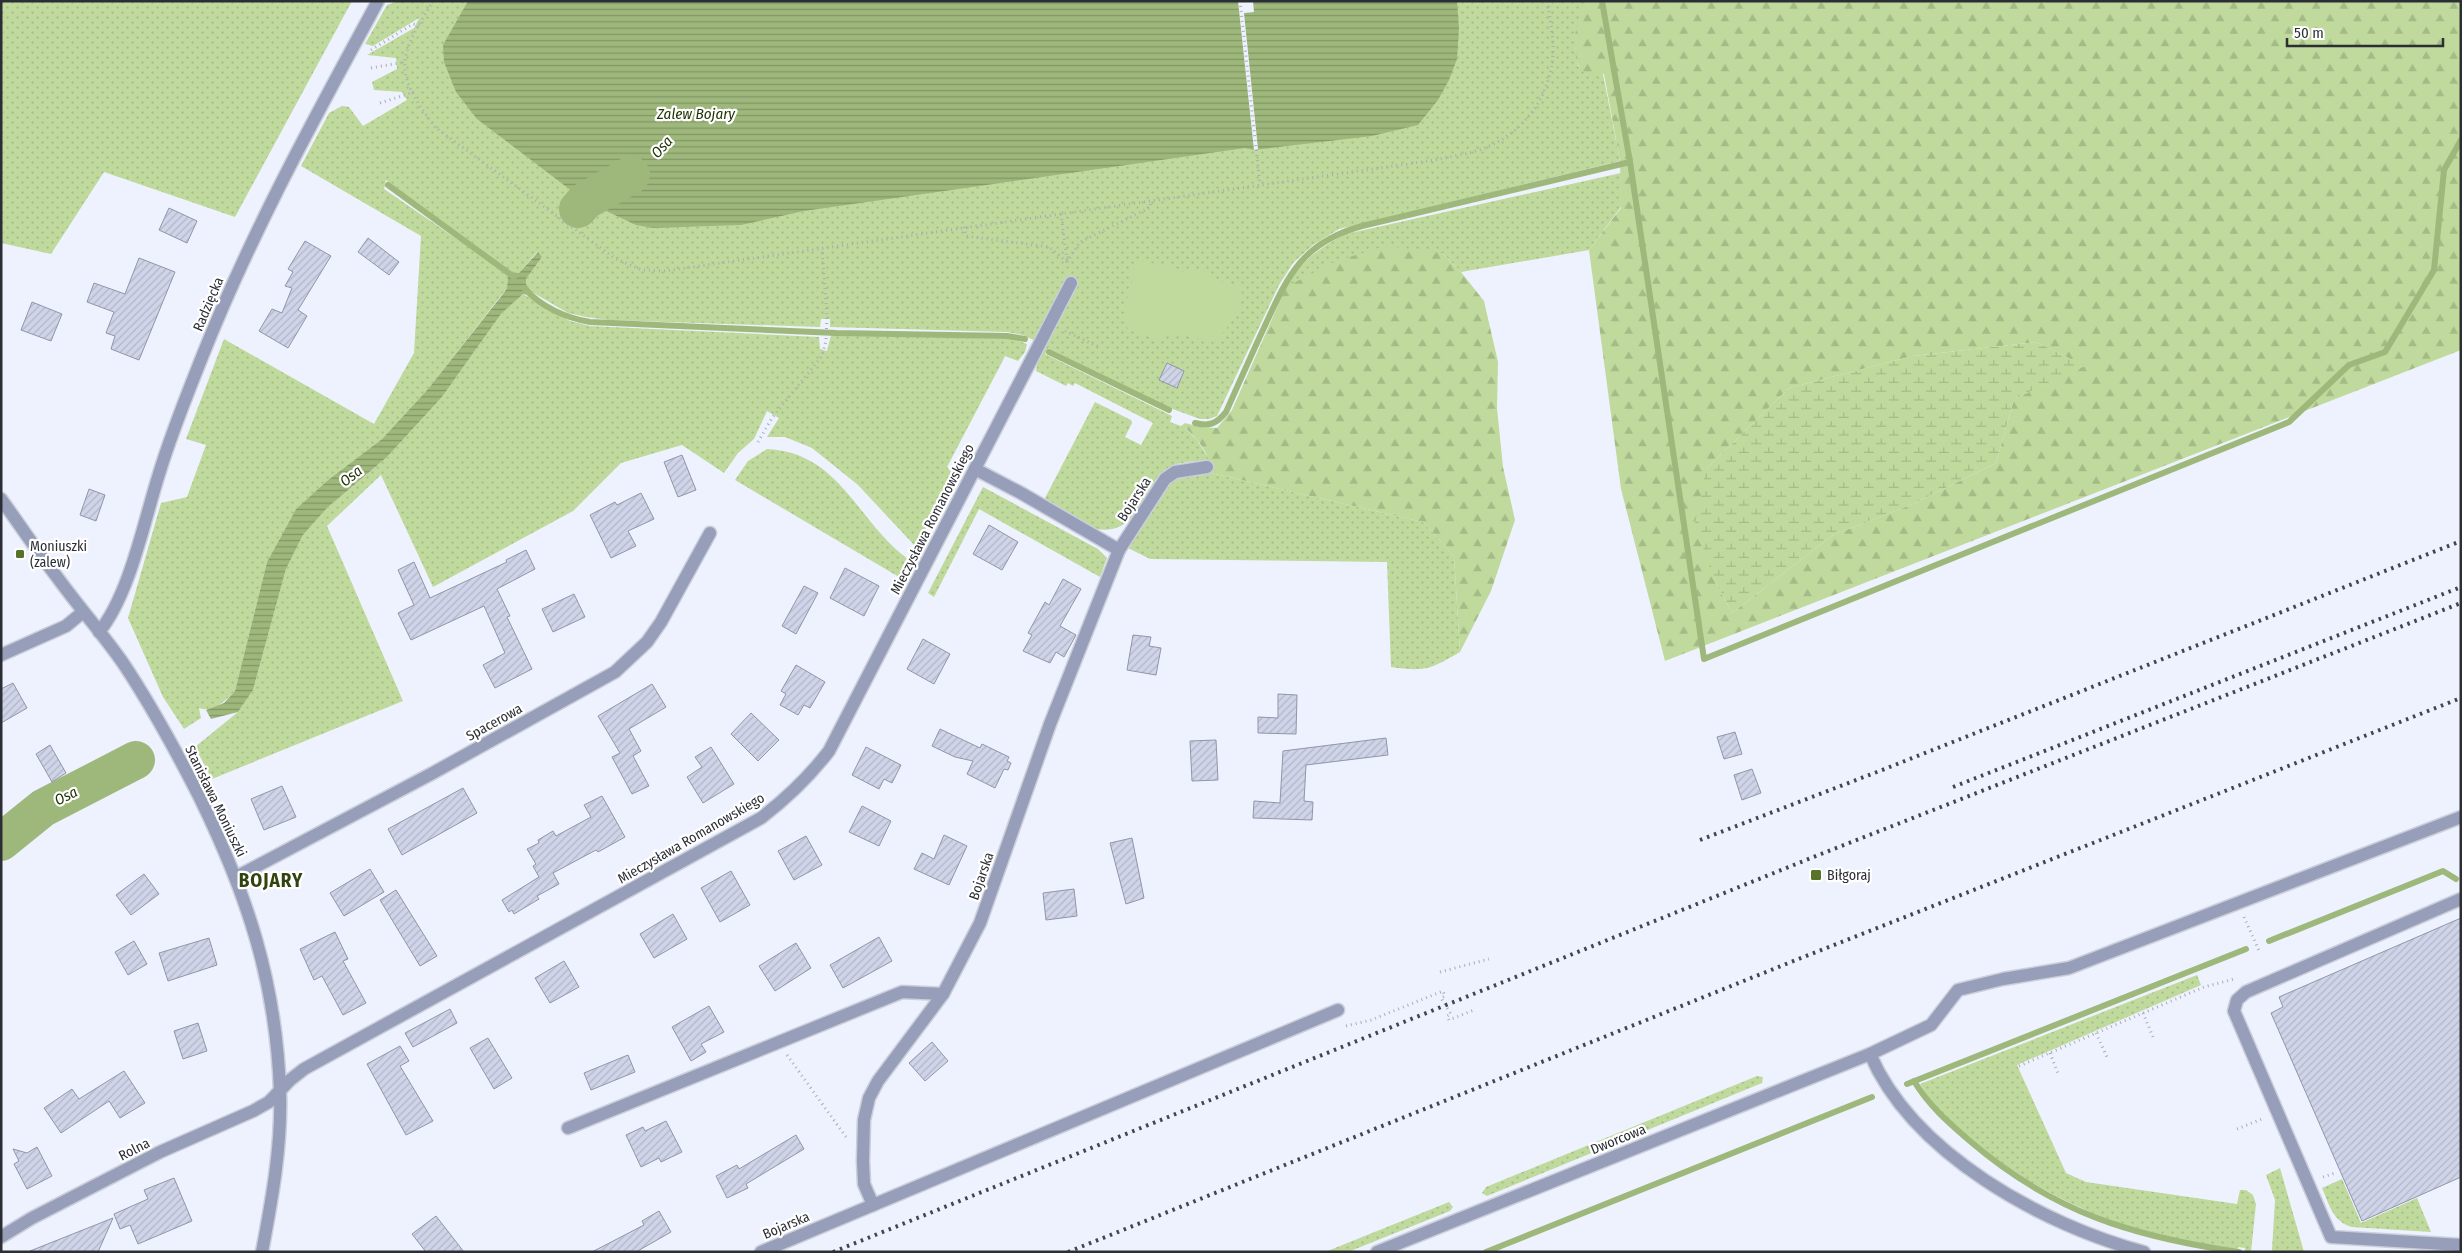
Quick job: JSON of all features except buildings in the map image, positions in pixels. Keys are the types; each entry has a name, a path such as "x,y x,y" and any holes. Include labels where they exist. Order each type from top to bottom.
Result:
{"street":[{"name":"Radzięcka","path":"100,632 109,620 123,592 160,470 202,356 230,290 283,178 378,1"},
{"name":"Mieczysława Romanowskiego","path":"280,1090 304,1070 345,1046 762,818 789,796 815,770 828,751 1048,324 1071,283"},
{"name":"Bojarska","path":"761,1252 873,1205 864,1184 864,1120 869,1098 878,1081 943,994 980,923 1050,724 1119,550 1165,479 1175,472 1207,467"},
{"path":"974,470 1021,493 1119,550"},
{"name":"Stanisława Moniuszki","path":"1,499 100,632 140,690 184,767 236,877 252,920 268,984 280,1090 278,1157 262,1252"},
{"name":"Spacerowa","path":"236,877 431,774 615,672 652,636 710,532"},
{"path":"1,655 66,626 84,612"},
{"name":"Dworcowa","path":"1377,1252 1870,1054 1931,1025 1958,990 2003,979 2069,968 2461,817"},
{"path":"2461,899 2246,992 2237,1000 2234,1011 2331,1237 2461,1245"},
{"path":"568,1128 902,992 943,994"},
{"path":"873,1205 1338,1010"},
{"path":"1870,1054 1879,1075 1905,1110 1948,1153 1999,1188 2060,1222 2144,1252"},
{"name":"Rolna","path":"1,1237 32,1218 160,1152 253,1111 269,1102 280,1090"}],"path":[{"path":"433,1 410,43 405,62 407,78 421,107 436,128 616,259 633,268 654,271 675,270 1435,160 1475,152 1499,142 1528,119 1546,88 1553,45 1548,1"},
{"path":"1240,1 1260,185"},
{"path":"354,45 368,51 413,24 420,25"},
{"path":"371,68 405,62"},
{"path":"380,103 414,92"},
{"path":"1068,262 1080,242 1152,207 1150,200"},
{"path":"1061,214 1068,262"},
{"path":"964,227 966,236 1049,247 1068,262"},
{"path":"758,442 772,418 822,356 826,341 827,316 822,248"},
{"path":"1048,324 1099,347"},
{"path":"2237,903 2260,953"},
{"path":"1440,972 1489,959"},
{"path":"2019,1066 2198,990"},
{"path":"1338,1010 1345,1026 1364,1022 1443,991 1445,996 1441,998 1451,1014 1447,1016 1449,1020 1474,1010"},
{"path":"2143,1013 2153,1037"},
{"path":"2096,1033 2107,1057"},
{"path":"778,1042 864,1161"},
{"path":"2050,1053 2059,1076"},
{"path":"2237,1129 2254,1122"}],"green space":[{"path":"1,1 352,1 235,217 104,172 51,254 1,243"},
{"path":"398,1 1591,1 1581,13 1575,46 1578,66 1585,72 1603,74 1620,161 1339,229 1313,245 1293,263 1279,285 1217,416 1209,419 1200,419 1170,408 1048,348 1045,354 1172,416 1170,422 1181,426 1185,423 1185,428 1197,440 1211,462 1200,461 1176,464 1166,470 1156,480 1136,512 1128,521 1119,527 1106,530 1085,526 1044,500 1095,402 1131,420 1132,423 1125,437 1141,445 1153,423 1075,383 1073,386 1068,383 1066,386 1036,371 1038,359 1044,345 1023,335 1007,332 830,327 830,319 821,319 820,327 609,320 568,313 532,292 526,284 526,279 542,257 537,252 519,273 511,272 386,180 384,189 508,274 507,288 428,389 382,439 328,480 296,509 267,562 235,691 214,707 209,709 199,708 201,718 184,729 163,697 128,618 161,503 187,497 206,445 186,439 224,339 374,424 414,353 421,236 301,166 329,113 342,106 349,107 363,126 407,100 402,92 374,90 372,82 397,69 396,58 367,55 414,28 419,18 373,46 365,44 387,5"},
{"path":"1591,1 2461,1 2461,350 1665,661 1621,489 1589,250 1621,208 1620,161 1604,74 1584,72 1580,68 1575,53 1575,35 1579,18","holes":["2036,342 2084,366 2014,399 1996,463 1913,504 1833,535 1732,613 1713,577 1706,469 1789,388 1913,356"]},
{"path":"1621,173 1621,207 1589,250 1461,272 1442,253 1286,287 1305,262 1328,244 1346,234"},
{"path":"1386,246 1442,253 1461,272 1484,301 1498,362 1497,408 1503,467 1515,520 1491,591 1460,652 1454,556 1423,522 1211,473 1209,460 1203,448 1185,428 1185,423 1200,427 1217,428 1232,410 1286,287 1336,261"},
{"path":"1140,261 1175,267 1180,272 1197,270 1211,272 1213,278 1228,284 1240,284 1242,299 1236,315 1216,343 1175,333 1158,339 1128,329 1125,311 1133,279 1128,274"},
{"path":"523,294 570,321 590,326 819,337 820,349 827,351 831,335 1013,339 1027,344 1025,352 1018,361 1005,356 947,467 954,475 916,547 858,485 812,448 785,437 767,437 779,418 767,411 754,439 738,453 724,473 682,445 621,463 573,511 433,587 381,475 327,526 403,701 212,779 195,747 238,712 253,690 286,569 303,535 327,508 387,457 442,397 501,314"},
{"path":"2036,342 2085,366 2014,399 1996,463 1913,504 1833,535 1732,613 1713,577 1695,523 1706,469 1789,388 1913,356"},
{"path":"767,449 792,453 813,462 830,475 846,491 890,544 908,559 899,577 735,480 748,461"},
{"path":"1211,473 1423,522 1454,556 1460,652 1427,668 1391,667 1387,562 1150,559 1128,548 1173,480 1185,475"},
{"path":"983,487 1098,549 1107,558 1100,577 979,509 934,597 928,593"},
{"path":"2197,975 2201,985 2017,1065 2066,1173 2086,1182 2237,1204 2240,1190 2246,1190 2253,1195 2256,1204 2251,1252 2245,1252 2245,1248 2238,1247 2237,1249 2166,1237 2134,1228 2064,1200 1996,1160 1965,1136 1940,1111 1920,1084"},
{"path":"1757,1076 1763,1077 1762,1083 1487,1196 1482,1193 1486,1187"},
{"path":"2280,1168 2304,1252 2273,1252 2272,1250 2275,1200 2266,1175"},
{"path":"2342,1179 2361,1223 2417,1198 2431,1232 2352,1227 2346,1225 2336,1217 2322,1188"},
{"path":"1449,1202 1453,1207 1450,1211 1348,1252 1325,1252"}],"water":[{"name":"Zalew Bojary","path":"468,1 1457,1 1459,28 1457,59 1449,80 1438,100 1418,125 1372,136 1254,150 1245,148 804,211 741,225 653,228 636,225 585,201 477,119 456,92 444,62 443,45"},
{"path":"538,252 542,257 526,279 526,284 532,292 528,295 523,294 501,314 442,397 387,457 327,508 303,535 286,569 253,690 238,712 211,719 206,710 224,703 235,691 267,562 296,509 328,480 382,439 428,389 503,294 507,288 508,274 511,272 519,273"}],"pier":[{"path":"1238,1 1253,1 1254,12 1244,13 1258,149 1254,150"}],"waterway":[{"path":"1602,1 1630,162 1704,659 2289,422 2349,365 2385,352 2434,270 2444,170 2461,140"},
{"path":"1195,423 1205,425 1213,423 1226,412 1288,279 1298,265 1324,242 1341,233 1362,226 1630,162"},
{"name":"Osa","path":"578,209 585,201 631,175"},
{"path":"388,185 514,277"},
{"path":"524,288 538,301 554,311 590,322 836,333 1007,336 1025,339"},
{"path":"1049,352 1169,410"},
{"name":"Osa","path":"1,842 43,808 136,760"},
{"path":"2269,941 2443,871 2456,879"},
{"path":"1907,1084 2246,949"},
{"path":"1914,1081 1947,1121 1971,1142 2033,1187 2064,1204 2096,1218 2129,1229 2200,1246 2239,1252"},
{"path":"1486,1252 1872,1097"}],"railway":[{"path":"1700,840 2461,541"},
{"path":"1953,787 2461,587"},
{"path":"833,1252 1821,854 2461,603"},
{"path":"1068,1252 1791,962 2461,698"}],"place":[{"name":"Moniuszki (zalew)","path":"20,554"},
{"name":"Biłgoraj","path":"1816,875"}],"district":[{"name":"BOJARY","path":"271,880"}]}
